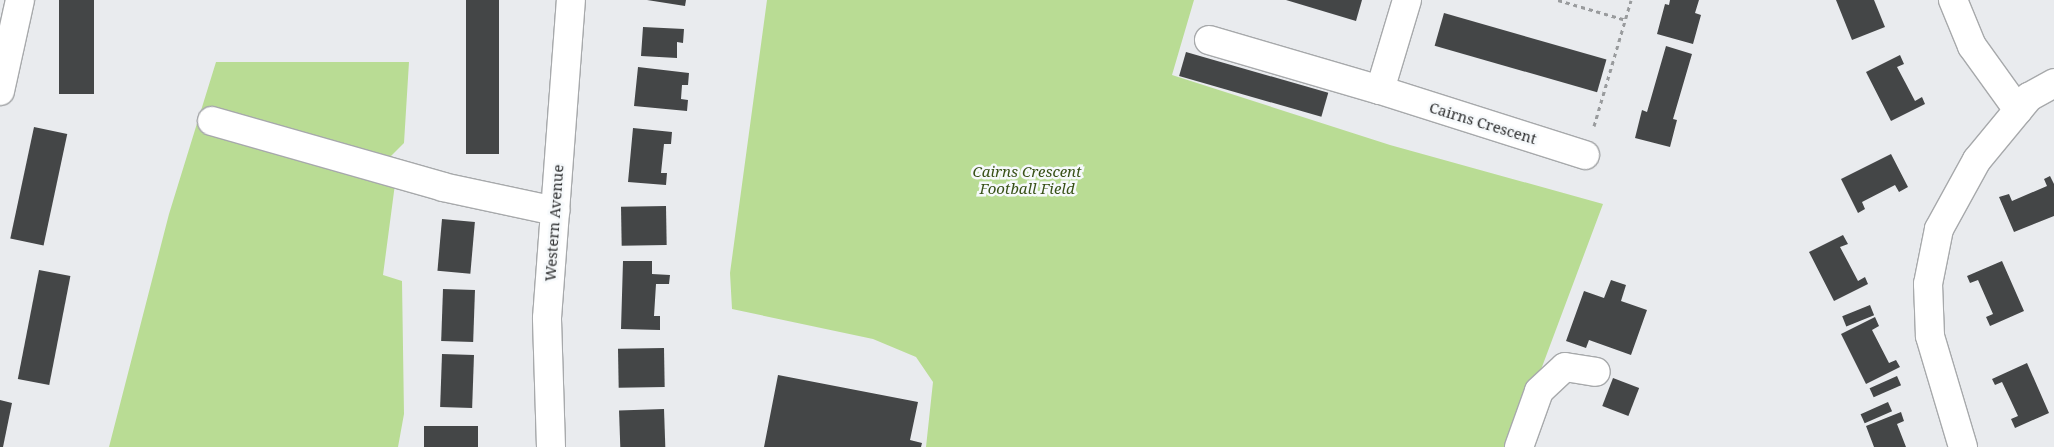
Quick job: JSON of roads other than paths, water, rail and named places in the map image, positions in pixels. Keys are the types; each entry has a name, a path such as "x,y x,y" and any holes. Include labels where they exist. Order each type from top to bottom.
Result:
{"street":[{"path":"0,90 20,0"},
{"name":"Western Avenue","path":"551,447 547,318 571,0"},
{"path":"1380,90 1407,0"},
{"path":"1953,0 1972,46 2018,110"},
{"name":"Cairns Crescent","path":"1209,40 1380,90 1585,155"},
{"path":"1963,447 1946,400 1930,336 1928,284 1940,229 1977,160 2029,97 2054,83"},
{"path":"212,121 444,187 555,211"},
{"path":"1519,447 1540,391 1565,367 1596,372"}],"park label":[{"name":"Cairns Crescent Football Field","path":"1027,180"}]}
